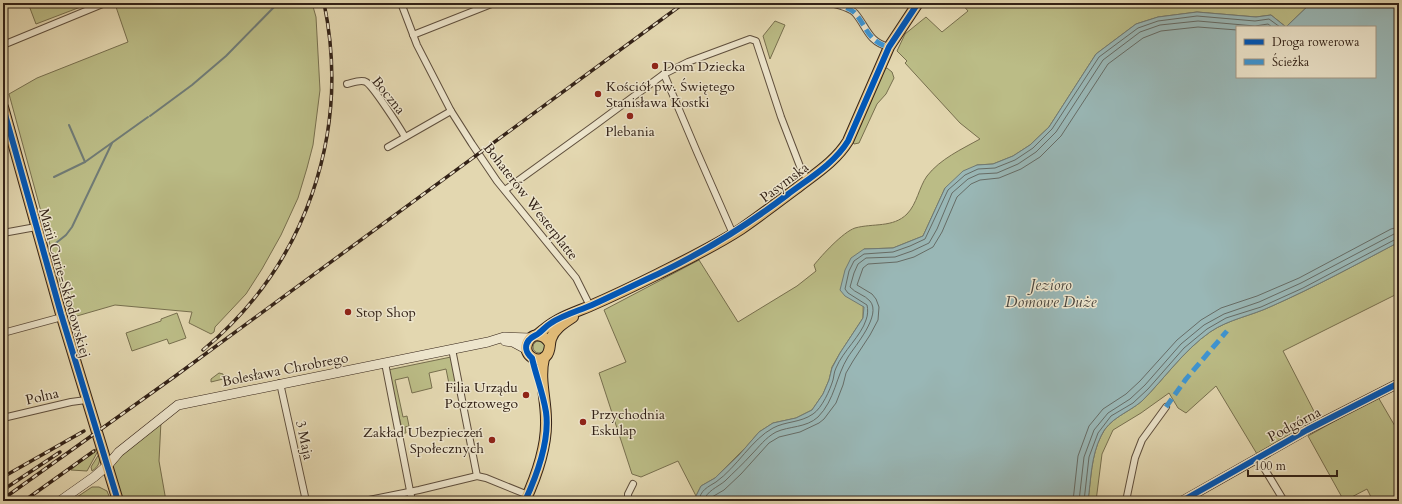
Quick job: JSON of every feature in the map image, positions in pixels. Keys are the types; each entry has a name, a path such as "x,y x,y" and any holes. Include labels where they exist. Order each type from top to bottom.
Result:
{"main road":[{"name":"Pasymska","path":"534,337 550,324 562,317 590,306 683,262 733,234 808,180 833,159 846,144 852,134 889,47 918,3"},
{"name":"Marii Curie-Skłodowskiej","path":"3,106 6,127 86,400 108,465 118,501"},
{"name":"Pasymska","path":"550,344 556,330 590,306"},
{"path":"526,498 536,472 544,442 546,423 541,370 544,358 548,354 550,344 544,337 534,337 526,346 544,406"},
{"path":"529,354 539,359 544,358"}],"street":[{"path":"3,45 105,3"},
{"name":"Bohaterów Westerplatte","path":"400,3 413,35 451,111 497,181 576,278 590,306"},
{"path":"413,35 494,3"},
{"path":"832,3 850,10 855,14 876,42 880,45 889,47"},
{"path":"505,190 664,74 688,62 750,39 756,41 781,117 801,169 808,180"},
{"path":"664,74 733,234"},
{"name":"Boczna","path":"347,84 362,81 368,84 380,98 405,138"},
{"path":"388,147 451,111"},
{"path":"3,233 36,227"},
{"path":"3,333 62,317"},
{"name":"Bolesława Chrobrego","path":"60,501 94,477 108,465 119,452 178,405 452,348 488,342 504,337 534,337"},
{"name":"Bolesława Chrobrego","path":"488,342 513,342 529,354"},
{"path":"452,348 477,476"},
{"path":"385,363 412,501"},
{"name":"3 Maja","path":"280,383 306,501"},
{"name":"Podgórna","path":"1182,501 1258,458 1399,383"},
{"name":"Polna","path":"3,418 86,400"},
{"path":"1126,501 1135,458 1142,440 1166,407"},
{"name":"Podgórna","path":"1258,458 1283,500"},
{"path":"364,501 477,476 486,478 526,498"},
{"path":"628,501 628,494 633,484"}],"green space":[{"path":"28,3 91,3 36,24"},
{"path":"312,3 316,17 320,90 313,145 298,198 281,235 262,269 246,294 215,327 214,332 211,334 189,323 192,312 115,305 70,318 9,94 37,78 128,42 115,4"},
{"path":"961,3 1311,3 1287,26 1285,26 1271,15 1256,17 1197,12 1158,17 1136,24 1096,54 1049,127 1030,145 1013,156 993,164 977,165 945,188 923,236 893,248 864,249 863,318 832,367 829,380 823,394 812,410 796,418 773,423 759,432 715,478 701,486 696,496 678,461 641,477 632,474 599,373 626,362 604,310 699,260 738,322 797,286 816,271 814,265 833,244 850,230 889,223 896,221 907,214 913,205 924,180 932,170 938,164 980,139 960,123 905,63 907,61 897,51 905,34 926,17 942,32 968,11"},
{"path":"775,21 785,25 770,59 763,36"},
{"path":"887,68 892,72 894,78 886,94 877,104 859,143 854,144 853,142 884,69"},
{"path":"1399,242 1399,293 1283,351 1319,421 1257,454 1216,386 1186,413 1178,408 1169,393 1141,413 1113,430 1102,454 1096,501 1088,501 1093,460 1104,430 1114,420 1142,401 1200,339 1225,324 1288,299"},
{"path":"177,313 186,338 169,344 167,339 132,351 126,333 161,321 161,319"},
{"path":"537,341 541,341 545,347 541,353 537,353 533,349 533,345"},
{"path":"451,357 457,387 450,389 446,369 429,373 432,388 412,393 408,377 395,380 403,417 407,416 409,426 405,427 406,433 403,433 388,370"},
{"path":"219,373 223,374 223,379 211,382 211,379"},
{"path":"1378,397 1399,433 1399,501 1373,501 1367,489 1344,501 1308,436"},
{"path":"161,421 159,461 166,501 119,501 111,464"},
{"path":"95,449 98,451 87,471 71,470"},
{"path":"99,454 100,459 98,464 92,471 91,467"},
{"path":"92,487 99,487 107,491 111,501 71,501"}],"water":[{"name":"Jezioro Domowe Duże","path":"1311,3 1399,3 1399,242 1288,299 1225,324 1200,339 1142,401 1114,420 1104,430 1093,460 1088,501 695,501 701,486 715,478 739,455 759,432 773,423 796,418 812,410 823,394 832,368 863,318 864,307 845,296 840,290 845,270 851,258 864,249 893,248 923,236 945,188 963,171 977,165 993,164 1013,156 1030,145 1049,127 1096,54 1136,24 1158,17 1197,12 1256,17 1271,15 1285,26 1236,26 1236,78 1376,78 1376,26 1287,26"}],"waterway":[{"path":"150,116 192,85 226,56 278,3"},
{"path":"54,177 85,162 148,117"},
{"path":"69,125 85,162"},
{"path":"51,247 66,235 72,227 112,143"}],"railway":[{"path":"203,350 239,316 269,278 294,237 312,193 325,148 331,100 331,52 324,3"},
{"path":"3,499 174,377 684,3"},
{"path":"3,477 84,431"},
{"path":"24,501 94,451"},
{"path":"3,490 60,452"}],"marked path":[{"path":"832,3 853,11 872,38 882,45 889,47"},
{"path":"1166,407 1186,379 1227,331"}],"cycle path":[{"path":"525,501 542,458 547,423 546,412 532,358 526,349 529,340 549,324 560,318 592,305 675,266 708,248 756,217 828,164 836,157 848,141 889,47 918,3"},
{"path":"3,107 61,314 118,501"},
{"path":"1182,501 1307,430 1399,383"}],"place":[{"name":"Dom Dziecka","path":"655,66"},
{"name":"Kościół pw. Świętego Stanisława Kostki","path":"598,94"},
{"name":"Plebania","path":"630,116"},
{"name":"Stop Shop","path":"348,312"},
{"name":"Filia Urządu Pocztowego","path":"526,395"},
{"name":"Przychodnia Eskulap","path":"583,422"},
{"name":"Zakład Ubezpieczeń Społecznych","path":"492,440"}]}
